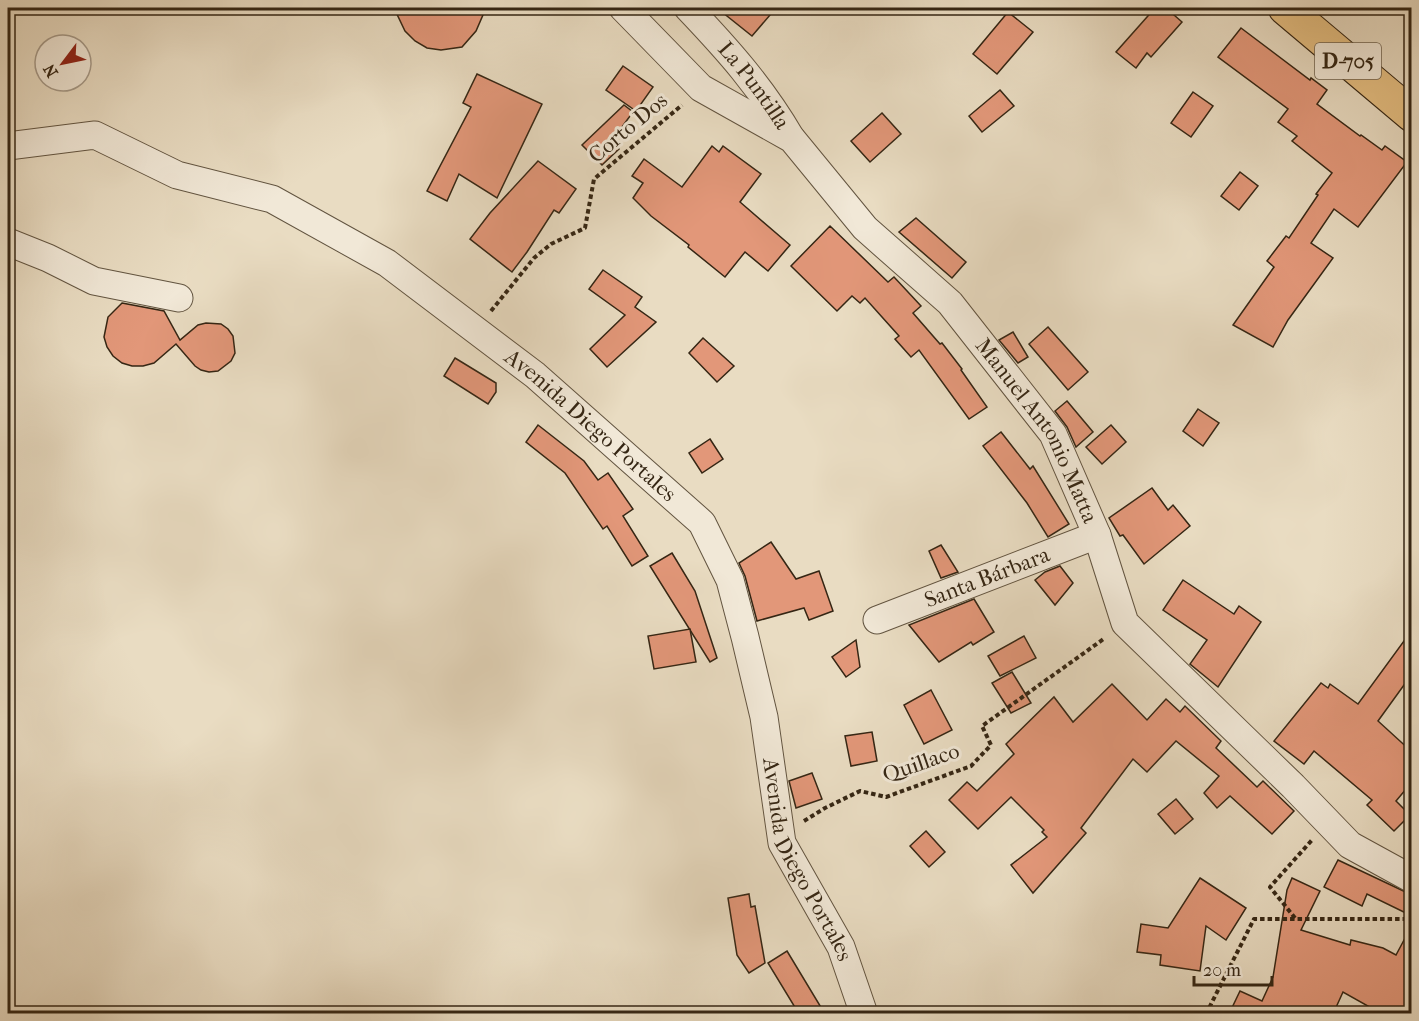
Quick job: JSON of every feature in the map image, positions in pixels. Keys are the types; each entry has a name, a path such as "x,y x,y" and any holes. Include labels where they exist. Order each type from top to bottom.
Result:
{"main road":[{"name":"D-705","path":"1285,8 1412,115"}],"street":[{"name":"Manuel Antonio Matta","path":"623,8 701,88 792,139 866,228 950,303 1053,434 1097,534 1125,623 1350,845 1412,879"},
{"name":"La Puntilla","path":"688,8 749,75 775,110 792,139"},
{"name":"Avenida Diego Portales","path":"8,146 96,135 177,175 272,199 387,263 535,375 702,524 730,580 745,638 764,717 782,843 841,947 864,1014"},
{"path":"8,242 48,258 94,281 179,298"},
{"name":"Santa Bárbara","path":"877,620 1097,534"}],"path":[{"name":"Corto Dos","path":"475,330 534,258 550,244 585,228 594,179 701,88"},
{"name":"Quillaco","path":"782,843 807,818 860,791 886,796 971,766 991,745 982,726 1125,623"},
{"path":"1295,918 1270,887 1329,822"},
{"path":"1206,1014 1254,919 1412,919"}],"building":[{"path":"394,8 486,8 476,31 462,47 441,50 427,48 415,41 405,31"},
{"path":"717,8 776,8 752,36"},
{"path":"1155,8 1166,8 1182,22 1151,57 1147,53 1136,68 1116,52"},
{"path":"1008,12 1033,32 997,74 973,54"},
{"path":"1241,28 1310,80 1311,78 1327,90 1317,104 1360,136 1382,150 1385,146 1407,162 1358,227 1334,209 1311,243 1333,258 1288,320 1273,347 1233,325 1274,267 1267,261 1286,236 1289,238 1332,173 1292,141 1297,136 1278,122 1288,109 1218,57"},
{"path":"623,66 653,87 636,111 606,90"},
{"path":"477,74 542,104 497,198 459,174 447,201 427,191 471,107 463,103"},
{"path":"1000,90 1014,106 982,132 969,116"},
{"path":"1193,92 1213,106 1191,137 1171,123"},
{"path":"624,105 633,112 611,142 619,149 602,165 582,145"},
{"path":"882,113 901,134 870,162 851,141"},
{"path":"712,146 719,152 723,146 761,174 740,202 790,245 768,271 745,252 725,277 651,216 633,198 643,183 632,176 644,159 682,187"},
{"path":"538,161 576,189 559,213 554,210 512,272 470,239 490,213"},
{"path":"1240,172 1258,186 1239,210 1221,196"},
{"path":"916,218 966,262 952,278 899,232"},
{"path":"830,226 888,282 894,277 921,306 913,313 940,344 942,343 987,407 969,419 919,350 911,357 895,339 899,336 865,298 860,303 852,296 837,311 791,266"},
{"path":"603,270 642,297 635,307 656,322 607,367 590,349 625,315 589,289"},
{"path":"122,303 164,311 180,340 198,325 221,324 233,336 235,353 231,361 218,371 209,372 195,366 176,344 154,363 132,366 122,363 113,356 104,337 108,317"},
{"path":"1048,327 1088,372 1068,390 1029,344"},
{"path":"1013,332 1028,357 1018,363 999,340"},
{"path":"703,338 734,366 717,382 689,353"},
{"path":"455,358 496,383 496,392 488,404 444,376"},
{"path":"1067,401 1093,432 1076,447 1067,427 1055,411"},
{"path":"1198,409 1219,423 1203,446 1183,431"},
{"path":"538,425 584,461 598,480 608,473 633,509 623,516 648,556 632,566 607,526 603,529 565,473 526,442"},
{"path":"1111,425 1126,442 1102,464 1086,447"},
{"path":"1001,432 1030,469 1033,466 1069,524 1048,537 1027,503 983,446"},
{"path":"710,439 723,459 702,473 689,453"},
{"path":"1152,488 1168,510 1173,505 1190,526 1144,564 1123,535 1120,536 1109,518"},
{"path":"771,542 796,579 819,571 833,611 809,620 804,608 757,621 745,576 739,563"},
{"path":"941,545 958,572 941,578 929,551"},
{"path":"672,553 695,591 717,658 710,662 650,566"},
{"path":"1060,566 1073,583 1055,605 1035,580 1045,572"},
{"path":"1183,580 1234,614 1239,606 1261,622 1218,687 1190,664 1207,640 1163,610"},
{"path":"974,599 994,632 973,645 971,642 939,662 909,625"},
{"path":"690,629 696,662 654,669 648,636"},
{"path":"1412,630 1412,674 1378,721 1412,752 1412,782 1396,801 1410,815 1394,831 1367,805 1372,800 1314,751 1304,764 1274,741 1321,683 1328,688 1330,684 1358,704"},
{"path":"1024,636 1036,658 1000,676 988,656"},
{"path":"856,640 860,667 846,677 832,657"},
{"path":"1012,672 1031,703 1011,713 992,683"},
{"path":"1112,684 1147,720 1166,699 1180,712 1185,706 1221,741 1216,748 1257,787 1263,781 1294,811 1272,834 1230,796 1217,808 1204,793 1219,776 1176,741 1147,772 1133,759 1081,828 1086,833 1033,893 1011,865 1047,837 1042,832 1044,830 1011,797 978,829 949,800 967,782 977,791 1014,754 1006,744 1054,697 1073,722"},
{"path":"931,690 952,730 924,744 904,705"},
{"path":"872,732 877,761 851,766 845,736"},
{"path":"812,773 822,799 796,808 789,781"},
{"path":"1176,799 1193,819 1175,834 1158,814"},
{"path":"926,831 945,852 929,867 910,846"},
{"path":"1338,860 1412,895 1412,916 1367,894 1362,906 1324,887"},
{"path":"1200,878 1246,908 1226,940 1206,926 1200,971 1160,965 1161,955 1137,952 1141,924 1168,928"},
{"path":"1292,878 1320,891 1301,930 1350,945 1351,940 1383,948 1396,955 1412,925 1412,1000 1404,1014 1382,1014 1343,992 1333,1014 1229,1014 1240,991 1262,1001 1273,977 1287,890"},
{"path":"749,894 751,907 755,906 765,963 749,973 737,955 728,898"},
{"path":"787,951 825,1014 799,1014 768,963"}]}
